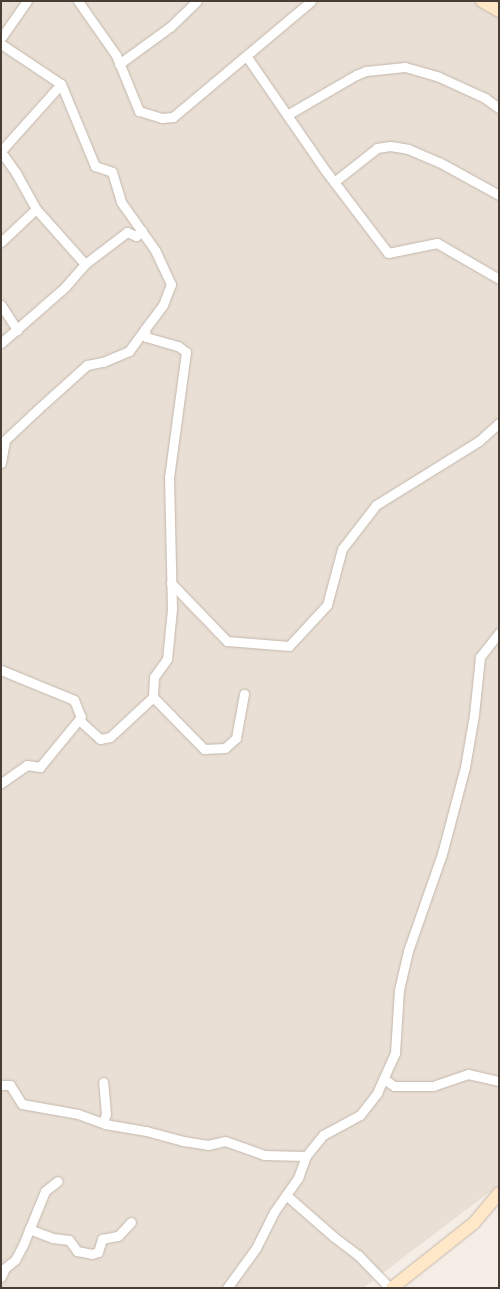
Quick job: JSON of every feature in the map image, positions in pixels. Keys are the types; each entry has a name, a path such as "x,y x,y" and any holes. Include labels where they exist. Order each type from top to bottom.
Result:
{"main road":[{"path":"482,1 499,11"},
{"path":"391,1288 474,1223 499,1193"}],"street":[{"path":"1,38 27,1"},
{"path":"78,1 119,64 139,110 168,118 173,117 311,1"},
{"path":"119,64 170,27 197,1"},
{"path":"1,44 61,84 95,166 112,172 121,202 155,250 171,284 163,305 129,352 104,362 87,365 5,440 1,463"},
{"path":"246,57 334,182 388,253 437,243 499,279"},
{"path":"287,115 356,75 366,71 406,67 439,77 485,98 499,108"},
{"path":"61,84 1,152 16,173 36,209 85,264"},
{"path":"334,182 377,148 390,146 408,150 438,162 499,195"},
{"path":"1,242 36,209"},
{"path":"1,343 65,287 85,264 127,232 136,236 142,231"},
{"path":"1,305 17,330"},
{"path":"79,720 100,739 110,737 153,697 154,677 167,659 172,609 170,477 186,352 178,346 146,337 145,328"},
{"path":"171,582 227,641 289,646 327,605 342,549 376,505 479,441 499,423"},
{"path":"227,1288 256,1248 274,1212 298,1178 306,1156 323,1135 360,1115 377,1093 395,1053 398,990 408,951 442,854 465,767 474,714 480,656 499,633"},
{"path":"1,670 74,700 81,717 40,767 27,765 1,783"},
{"path":"153,697 204,749 225,748 236,738 244,694"},
{"path":"384,1079 394,1086 433,1086 468,1074 499,1081"},
{"path":"102,1123 106,1114 103,1082"},
{"path":"1,1085 10,1085 22,1104 78,1114 102,1123 208,1145 225,1141 264,1155 306,1156"},
{"path":"1,1277 5,1268 16,1258 45,1191 58,1181"},
{"path":"286,1195 334,1238 358,1255 391,1288"},
{"path":"30,1229 52,1238 69,1240 77,1251 92,1254 98,1252 102,1239 118,1236 131,1222"}],"shaded area":[{"path":"1,1 499,1 499,1185 363,1288 1,1288"}]}
